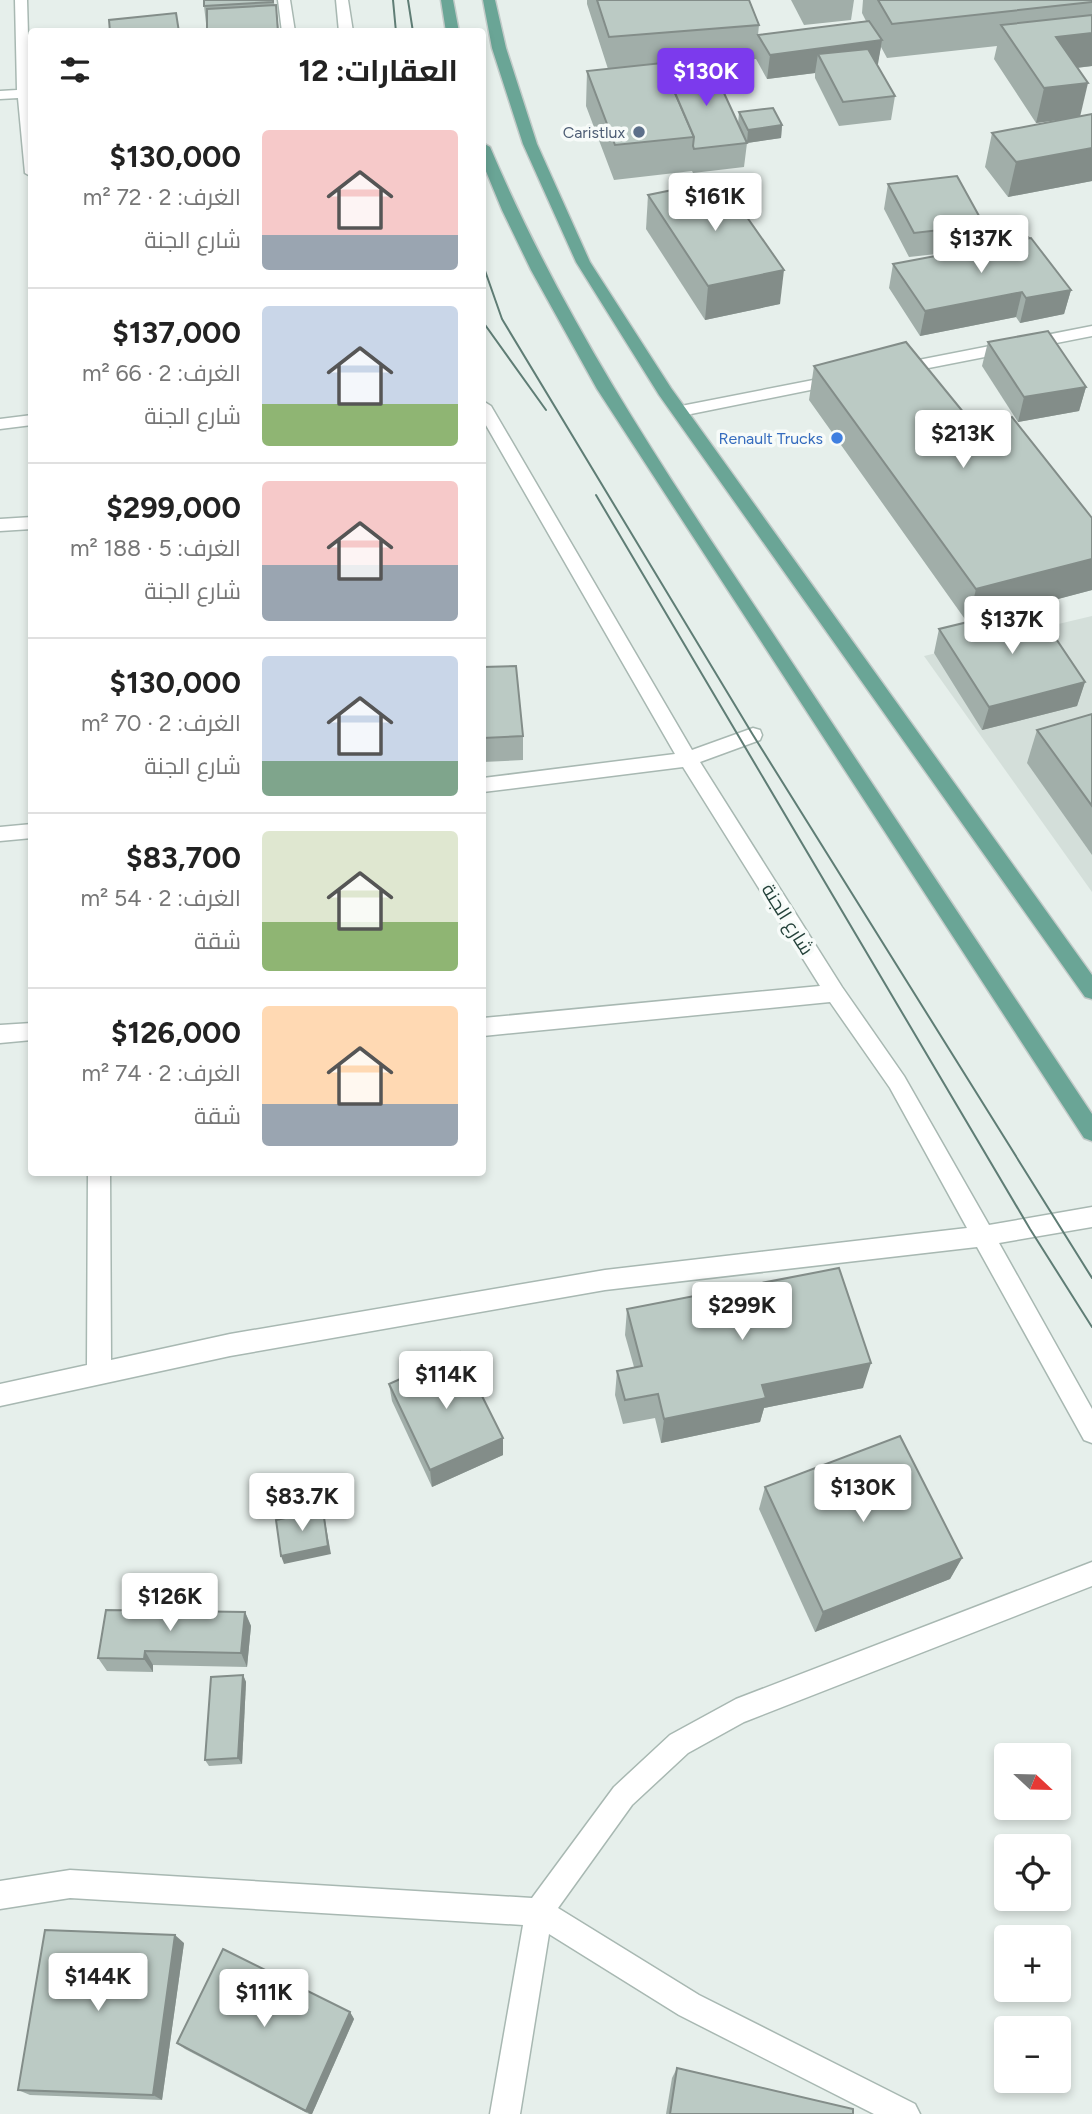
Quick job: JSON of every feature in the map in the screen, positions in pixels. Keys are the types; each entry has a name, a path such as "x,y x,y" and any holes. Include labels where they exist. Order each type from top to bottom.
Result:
{"main road":[{"path":"447,0 452,28"},
{"path":"489,0 499,48 530,144 583,262 665,391 1092,991"},
{"path":"486,155 503,199 540,275 592,367 673,496 1092,1132"}],"street":[{"path":"0,95 28,93 21,0"},
{"path":"284,0 288,28"},
{"path":"342,0 346,28"},
{"path":"887,371 1092,331"},
{"path":"681,411 859,377"},
{"name":"شارع الجنة","path":"486,411 688,759 835,993 897,1082 1092,1432"},
{"path":"0,424 28,420"},
{"path":"0,526 28,523"},
{"path":"486,785 688,759 753,735"},
{"path":"0,834 28,831"},
{"path":"486,1027 835,993"},
{"path":"0,1034 28,1031"},
{"path":"99,1176 99,1372"},
{"path":"0,1395 229,1345 605,1280 983,1236 1092,1217"},
{"path":"505,2114 539,1912 622,1796 679,1744 736,1712 1092,1574"},
{"path":"0,1895 70,1884 539,1912 689,2005 905,2114"}],"shaded area":[{"path":"1092,616 1092,892 924,656"}],"building":[{"path":"204,0 273,0 273,2 204,6"},
{"path":"597,0 749,0 759,25 609,37"},
{"path":"878,0 1092,0 1092,2 892,24"},
{"path":"276,5 278,28 207,28 207,9"},
{"path":"176,13 178,28 110,28 109,20"},
{"path":"1092,15 1092,33 1056,37 1088,83 1044,88 1001,25"},
{"path":"869,21 882,40 770,55 758,35"},
{"path":"868,49 895,96 843,102 818,54"},
{"path":"662,63 694,137 615,145 587,71"},
{"path":"712,67 747,143 694,149 694,137 666,72"},
{"path":"773,108 782,125 748,130 739,112"},
{"path":"1092,114 1092,148 1016,162 992,133"},
{"path":"957,176 984,225 914,233 888,184"},
{"path":"721,180 784,270 708,286 648,195"},
{"path":"1020,230 1029,238 1009,242 1002,235"},
{"path":"1031,238 1071,290 1026,298 1022,292 925,311 893,264"},
{"path":"1048,331 1086,387 1024,397 988,342"},
{"path":"906,342 973,424 934,436 1012,417 1092,518 1092,559 976,589 814,366"},
{"path":"1034,606 1085,682 989,707 939,629"},
{"path":"516,666 523,736 486,738 486,667"},
{"path":"1092,714 1092,806 1037,730"},
{"path":"839,1268 871,1363 762,1385 766,1398 664,1419 658,1394 625,1400 617,1371 642,1366 627,1309"},
{"path":"460,1352 503,1438 430,1470 389,1384"},
{"path":"900,1436 962,1558 823,1612 765,1487"},
{"path":"323,1510 328,1546 281,1556 276,1520"},
{"path":"106,1610 245,1612 241,1653 145,1651 144,1659 98,1658"},
{"path":"243,1675 238,1758 205,1760 211,1677"},
{"path":"45,1930 175,1935 153,2095 18,2090"},
{"path":"223,1949 350,2012 306,2111 177,2043"},
{"path":"677,2068 853,2109 853,2114 670,2114"}],"tram line":[{"path":"393,0 396,28"},
{"path":"408,0 412,28"},
{"path":"486,274 502,319 753,735 1092,1278"},
{"path":"486,326 546,410"},
{"path":"596,495 1030,1229 1092,1327"}],"place":[{"name":"Caristlux","path":"639,132"},
{"name":"Renault Trucks","path":"837,438"}]}
